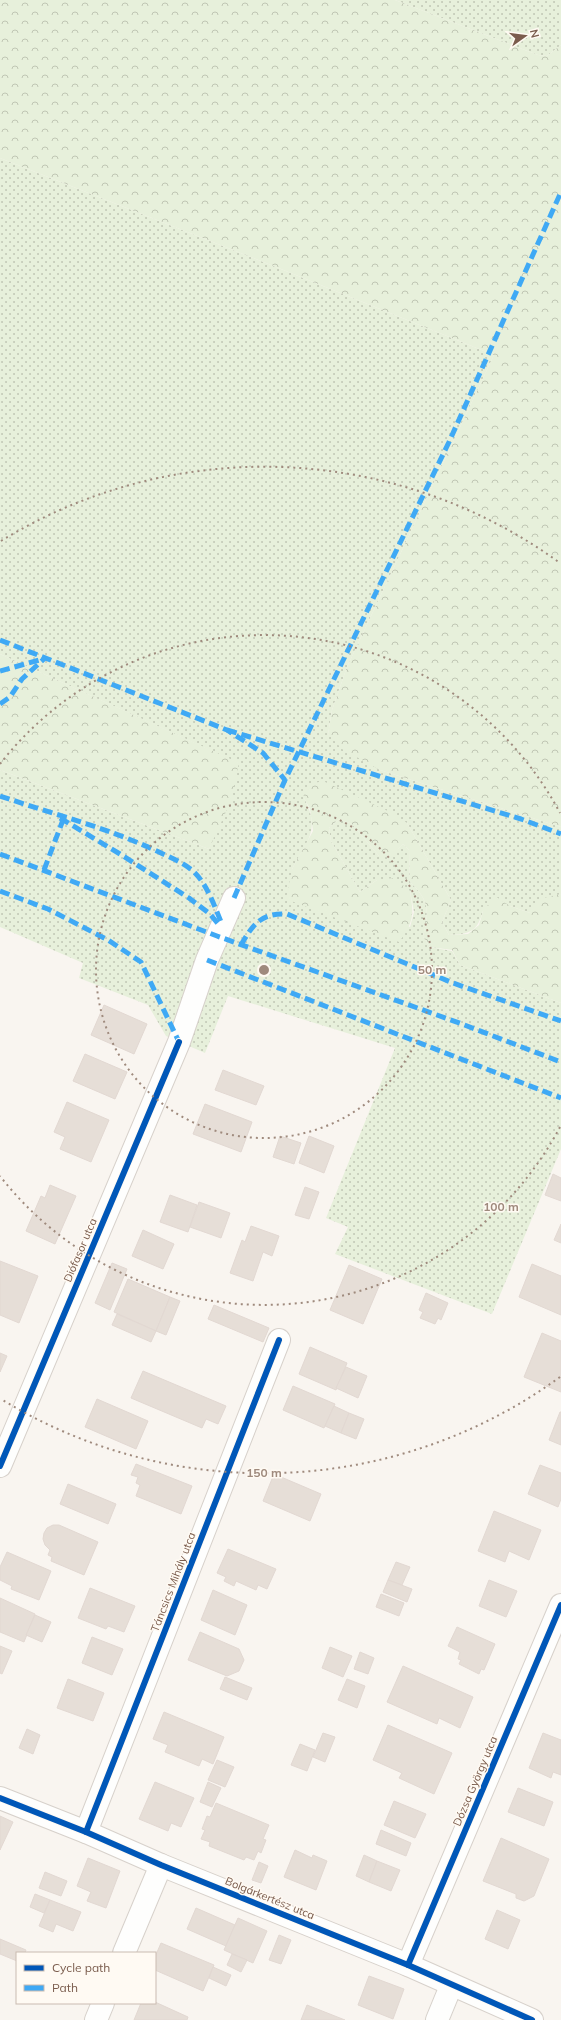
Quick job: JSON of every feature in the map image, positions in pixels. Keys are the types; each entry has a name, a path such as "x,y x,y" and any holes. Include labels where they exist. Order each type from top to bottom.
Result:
{"street":[{"name":"Diófasor utca","path":"0,1466 179,1042 207,960 234,898"},
{"name":"Táncsics Mihály utca","path":"86,1832 279,1340"},
{"name":"Dózsa György utca","path":"408,1965 561,1605"},
{"name":"Bolgárkertész utca","path":"0,1798 408,1965 451,1986 532,2020"},
{"path":"124,1952 161,1865"},
{"path":"437,2020 451,1986"},
{"path":"96,2020 103,2004"}],"green space":[{"path":"0,0 395,0 538,55 547,56 561,45 561,827 380,770 342,749 328,734 332,710 347,667 494,355 0,158"},
{"path":"395,0 561,0 561,45 547,56 538,55"},
{"path":"0,158 494,355 347,667 332,710 328,734 380,770 561,827 561,894 530,913 510,906 483,911 475,928 467,933 449,935 442,922 451,900 407,823 304,798 309,809 312,827 307,843 292,869 410,927 414,912 410,891 377,880 360,892 331,841 329,828 339,819 352,824 379,856 398,849 403,844 409,850 410,882 421,895 426,907 427,913 423,937 430,947 452,951 460,965 561,1003 561,1149 492,1314 335,1254 348,1227 326,1218 395,1048 228,996 205,1053 166,1036 148,1005 79,978 83,963 0,927 0,770 209,849 238,763 0,654"},
{"path":"0,654 239,763 230,803 209,849 0,770"},
{"path":"323,781 390,812 407,823 451,900 442,922 449,935 468,934 479,925 483,911 495,896 510,906 530,913 539,899 561,894 561,1003 460,965 452,950 430,947 423,937 427,913 426,907 421,895 410,882 409,850 403,844 391,857 379,856 352,824 339,819 329,828 331,841 360,892 377,880 394,878 410,891 412,918 408,929 399,942 286,899 292,869 313,831 310,809 304,798 303,790 310,784"}],"building":[{"path":"104,1005 147,1024 134,1054 91,1035"},
{"path":"85,1054 127,1072 115,1099 73,1081"},
{"path":"223,1070 264,1086 256,1105 215,1090"},
{"path":"67,1102 109,1120 91,1162 60,1149 65,1137 54,1132"},
{"path":"205,1104 252,1122 241,1152 193,1134"},
{"path":"280,1136 301,1143 294,1164 273,1157"},
{"path":"309,1136 334,1146 324,1173 299,1163"},
{"path":"553,1174 561,1178 561,1201 545,1195"},
{"path":"50,1185 76,1196 55,1244 26,1231 41,1196 45,1198"},
{"path":"305,1187 319,1192 309,1219 295,1215"},
{"path":"170,1195 197,1205 188,1232 160,1222"},
{"path":"199,1202 230,1213 221,1238 190,1227"},
{"path":"561,1224 561,1243 554,1240"},
{"path":"251,1226 279,1236 272,1256 263,1252 253,1281 230,1273 242,1240 245,1242"},
{"path":"143,1230 174,1244 163,1269 132,1256"},
{"path":"0,1261 38,1276 19,1323 0,1315"},
{"path":"112,1263 127,1269 110,1310 95,1303"},
{"path":"532,1264 561,1276 561,1315 519,1297"},
{"path":"349,1265 382,1279 363,1324 330,1310"},
{"path":"128,1279 170,1297 156,1331 114,1312"},
{"path":"426,1293 448,1303 441,1320 438,1318 435,1324 420,1318 423,1312 419,1310"},
{"path":"170,1297 180,1301 166,1335 156,1331"},
{"path":"214,1305 269,1328 263,1342 208,1319"},
{"path":"117,1314 156,1331 151,1342 112,1325"},
{"path":"542,1333 561,1341 561,1392 524,1377"},
{"path":"310,1347 347,1363 336,1390 299,1374"},
{"path":"0,1353 7,1356 0,1372"},
{"path":"346,1367 367,1376 358,1398 336,1388"},
{"path":"143,1371 226,1406 218,1424 206,1419 202,1428 131,1398"},
{"path":"293,1386 335,1404 324,1428 283,1410"},
{"path":"97,1399 148,1421 136,1449 85,1427"},
{"path":"334,1406 349,1413 341,1433 325,1426"},
{"path":"561,1412 561,1445 549,1440"},
{"path":"349,1413 364,1419 356,1439 341,1433"},
{"path":"136,1464 192,1486 181,1514 136,1496 140,1485 136,1483 138,1477 131,1475"},
{"path":"540,1465 561,1473 561,1499 558,1507 528,1494"},
{"path":"274,1474 321,1494 310,1521 263,1501"},
{"path":"68,1484 116,1504 108,1524 60,1504"},
{"path":"494,1511 541,1530 529,1560 509,1551 505,1562 478,1551"},
{"path":"53,1525 59,1525 98,1542 84,1575 51,1561 52,1557 48,1555 50,1550 45,1545 43,1539 47,1528"},
{"path":"228,1549 276,1569 267,1589 258,1585 256,1590 236,1581 234,1586 224,1581 226,1577 217,1573"},
{"path":"7,1552 51,1571 39,1600 11,1589 12,1586 0,1580 0,1567"},
{"path":"396,1562 410,1567 402,1585 388,1580"},
{"path":"388,1580 412,1589 407,1602 383,1592"},
{"path":"489,1580 517,1591 506,1617 479,1606"},
{"path":"90,1588 135,1606 124,1632 108,1626 106,1629 78,1618"},
{"path":"213,1590 247,1605 235,1635 201,1620"},
{"path":"381,1594 404,1603 399,1616 376,1607"},
{"path":"0,1598 35,1614 24,1642 0,1632"},
{"path":"35,1615 51,1622 42,1642 26,1635"},
{"path":"457,1627 495,1644 484,1670 481,1669 479,1674 459,1664 461,1660 458,1659 460,1652 448,1646"},
{"path":"200,1632 239,1649 244,1660 239,1671 227,1676 188,1660"},
{"path":"92,1637 123,1649 112,1675 82,1663"},
{"path":"0,1646 12,1651 2,1674 0,1673"},
{"path":"330,1647 352,1656 343,1677 322,1668"},
{"path":"360,1652 374,1658 368,1674 354,1669"},
{"path":"403,1666 473,1697 460,1728 439,1718 437,1724 387,1702"},
{"path":"225,1677 252,1688 247,1700 220,1689"},
{"path":"68,1679 104,1693 93,1721 57,1708"},
{"path":"347,1679 365,1686 357,1708 338,1700"},
{"path":"164,1712 224,1737 213,1764 202,1759 199,1766 165,1752 168,1745 153,1739"},
{"path":"388,1725 452,1753 434,1794 399,1778 402,1773 373,1760"},
{"path":"27,1729 40,1735 33,1754 19,1748"},
{"path":"323,1733 335,1737 325,1762 313,1757"},
{"path":"543,1733 561,1740 561,1775 553,1772 551,1778 529,1768"},
{"path":"300,1744 315,1750 307,1771 291,1765"},
{"path":"217,1760 234,1767 225,1787 208,1780"},
{"path":"155,1782 194,1798 181,1827 171,1823 168,1831 139,1819"},
{"path":"208,1782 221,1788 212,1807 200,1802"},
{"path":"518,1788 553,1802 544,1826 508,1812"},
{"path":"394,1801 426,1814 415,1838 384,1825"},
{"path":"216,1803 269,1825 263,1839 266,1840 261,1853 258,1851 254,1860 246,1857 244,1860 209,1846 210,1842 201,1839 205,1830 202,1829 207,1816 210,1817"},
{"path":"0,1816 13,1822 0,1850"},
{"path":"381,1830 411,1843 406,1856 376,1844"},
{"path":"501,1838 549,1859 534,1896 524,1901 516,1898 516,1894 483,1881"},
{"path":"295,1850 312,1858 313,1855 327,1861 316,1890 284,1877"},
{"path":"364,1855 377,1861 369,1882 356,1876"},
{"path":"88,1858 120,1871 106,1908 87,1901 91,1892 77,1886"},
{"path":"377,1861 400,1870 391,1891 369,1882"},
{"path":"259,1862 268,1866 261,1883 252,1880"},
{"path":"45,1872 67,1881 61,1896 39,1888"},
{"path":"35,1894 50,1900 44,1913 30,1907"},
{"path":"50,1900 81,1912 73,1931 56,1924 53,1932 39,1926"},
{"path":"196,1908 235,1925 226,1946 187,1929"},
{"path":"497,1910 520,1920 508,1949 485,1939"},
{"path":"238,1918 267,1931 253,1963 224,1950"},
{"path":"279,1935 291,1940 281,1964 269,1960"},
{"path":"0,1939 26,1950 25,1952 16,1952 16,1961 0,1954"},
{"path":"161,1943 214,1965 203,1991 156,1970 156,1955"},
{"path":"232,1954 247,1960 241,1972 227,1965"},
{"path":"213,1967 231,1975 226,1986 209,1978"},
{"path":"369,1976 404,1989 393,2019 358,2005"},
{"path":"156,2002 188,2017 187,2020 134,2020 141,2004 156,2004"},
{"path":"307,2005 345,2020 301,2020"}],"marked path":[{"path":"234,898 285,780 449,442 561,192"},
{"path":"0,640 227,730 263,753 285,780"},
{"path":"0,704 10,697 22,679 45,658"},
{"path":"0,671 43,659"},
{"path":"227,730 521,819 561,834"},
{"path":"0,796 140,843 191,869 204,884 222,924"},
{"path":"60,818 189,898 210,914 220,926"},
{"path":"44,870 63,820"},
{"path":"0,854 217,936 462,1024 561,1062"},
{"path":"0,891 48,909 108,940 141,962 179,1042"},
{"path":"241,945 259,921 271,915 287,914 453,983 561,1021"},
{"path":"207,960 561,1098"}],"cycle path":[{"path":"0,1466 179,1042"},
{"path":"86,1832 279,1340"},
{"path":"408,1965 561,1605"},
{"path":"0,1798 408,1965 532,2020"}]}
